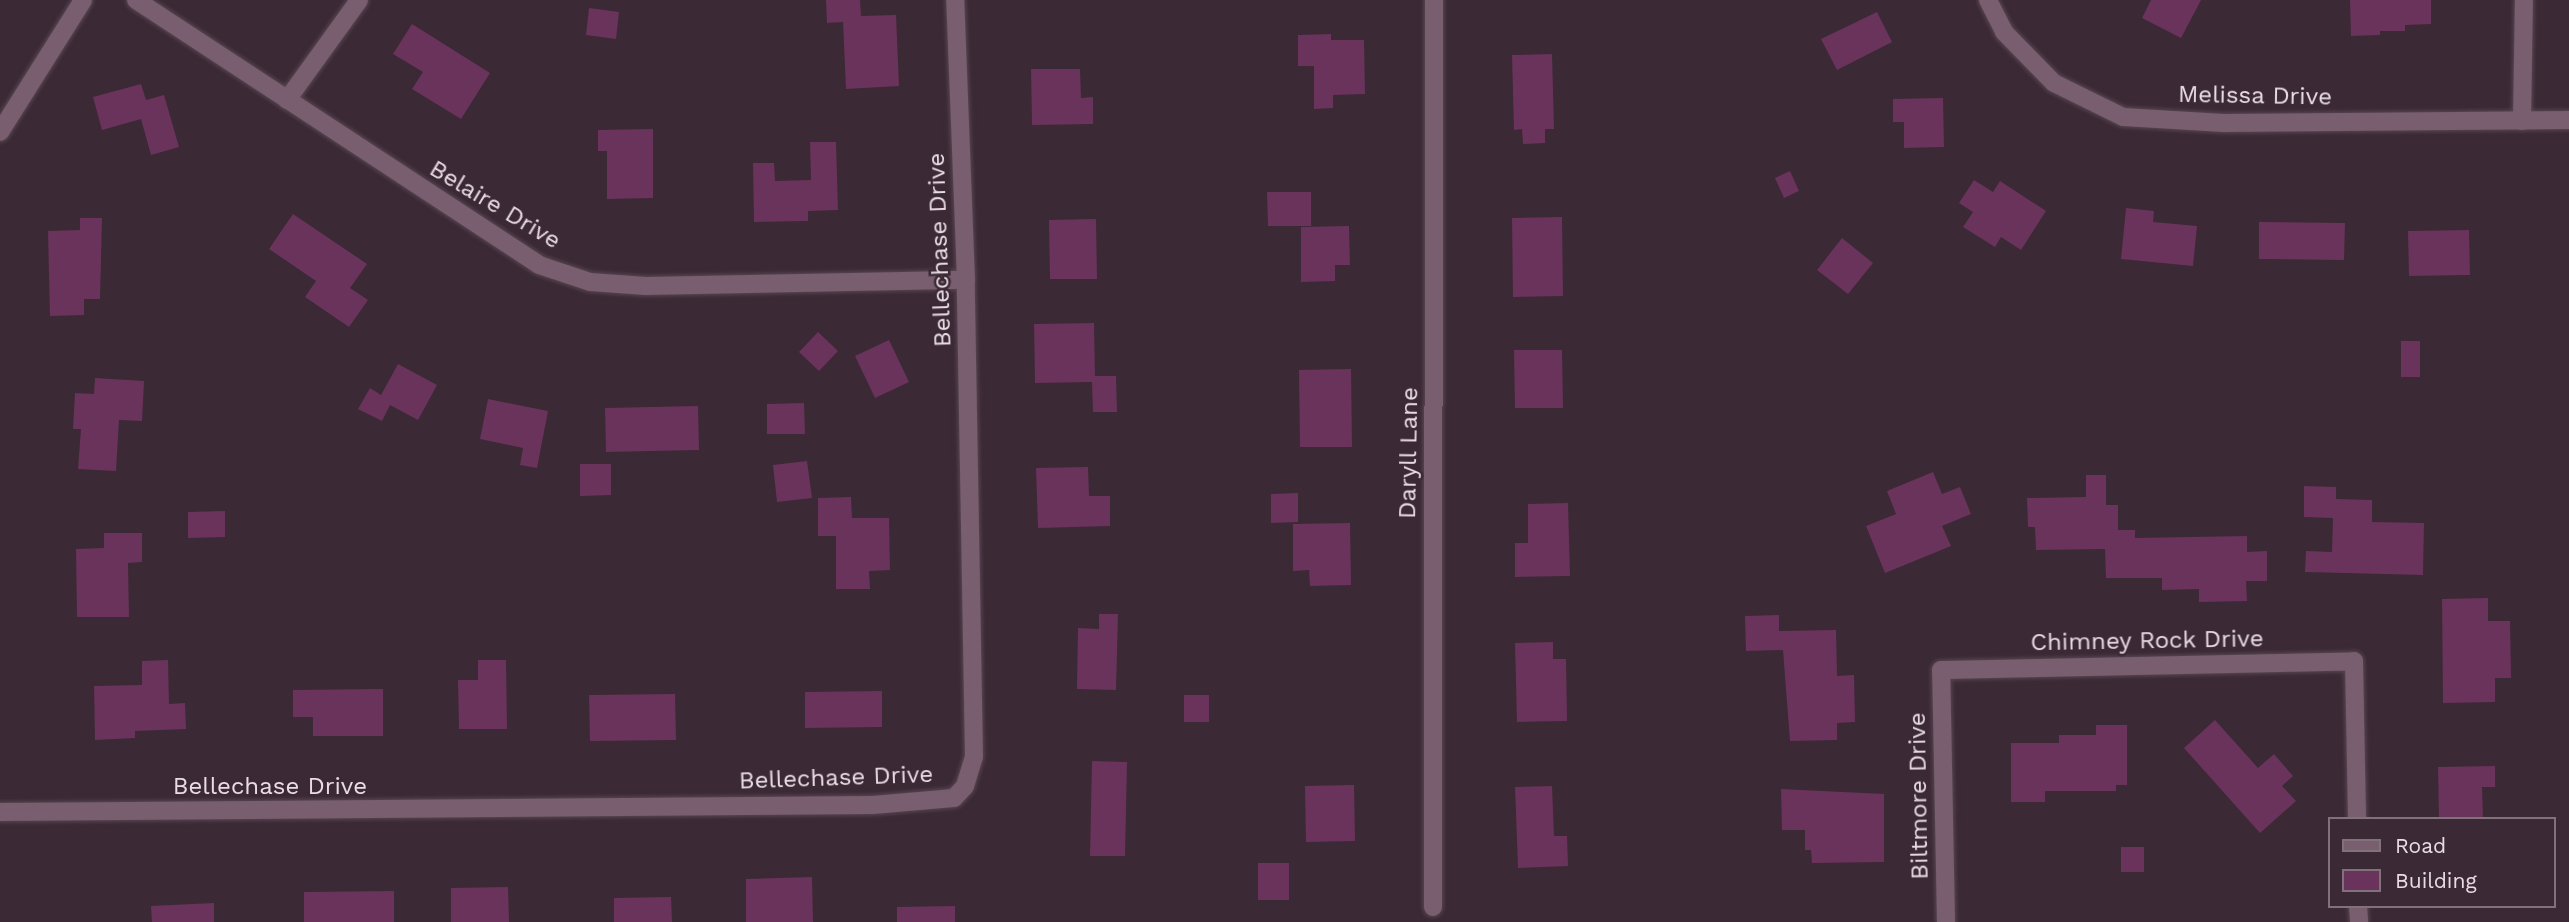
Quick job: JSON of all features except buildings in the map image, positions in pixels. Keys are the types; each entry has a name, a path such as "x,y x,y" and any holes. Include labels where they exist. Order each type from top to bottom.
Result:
{"street":[{"path":"0,132 83,0"},
{"name":"Belaire Drive","path":"136,0 539,265 590,282 646,286 966,280"},
{"path":"287,100 359,0"},
{"name":"Bellechase Drive","path":"0,812 873,805 954,798 965,786 974,757 966,280 955,0"},
{"name":"Daryll Lane","path":"1433,907 1434,0"},
{"name":"Melissa Drive","path":"1988,0 2004,32 2054,83 2123,117 2224,122 2569,120"},
{"path":"2522,121 2524,0"},
{"name":"Chimney Rock Drive","path":"1941,670 2354,661 2357,817"},
{"name":"Biltmore Drive","path":"1941,670 1946,922"}]}
